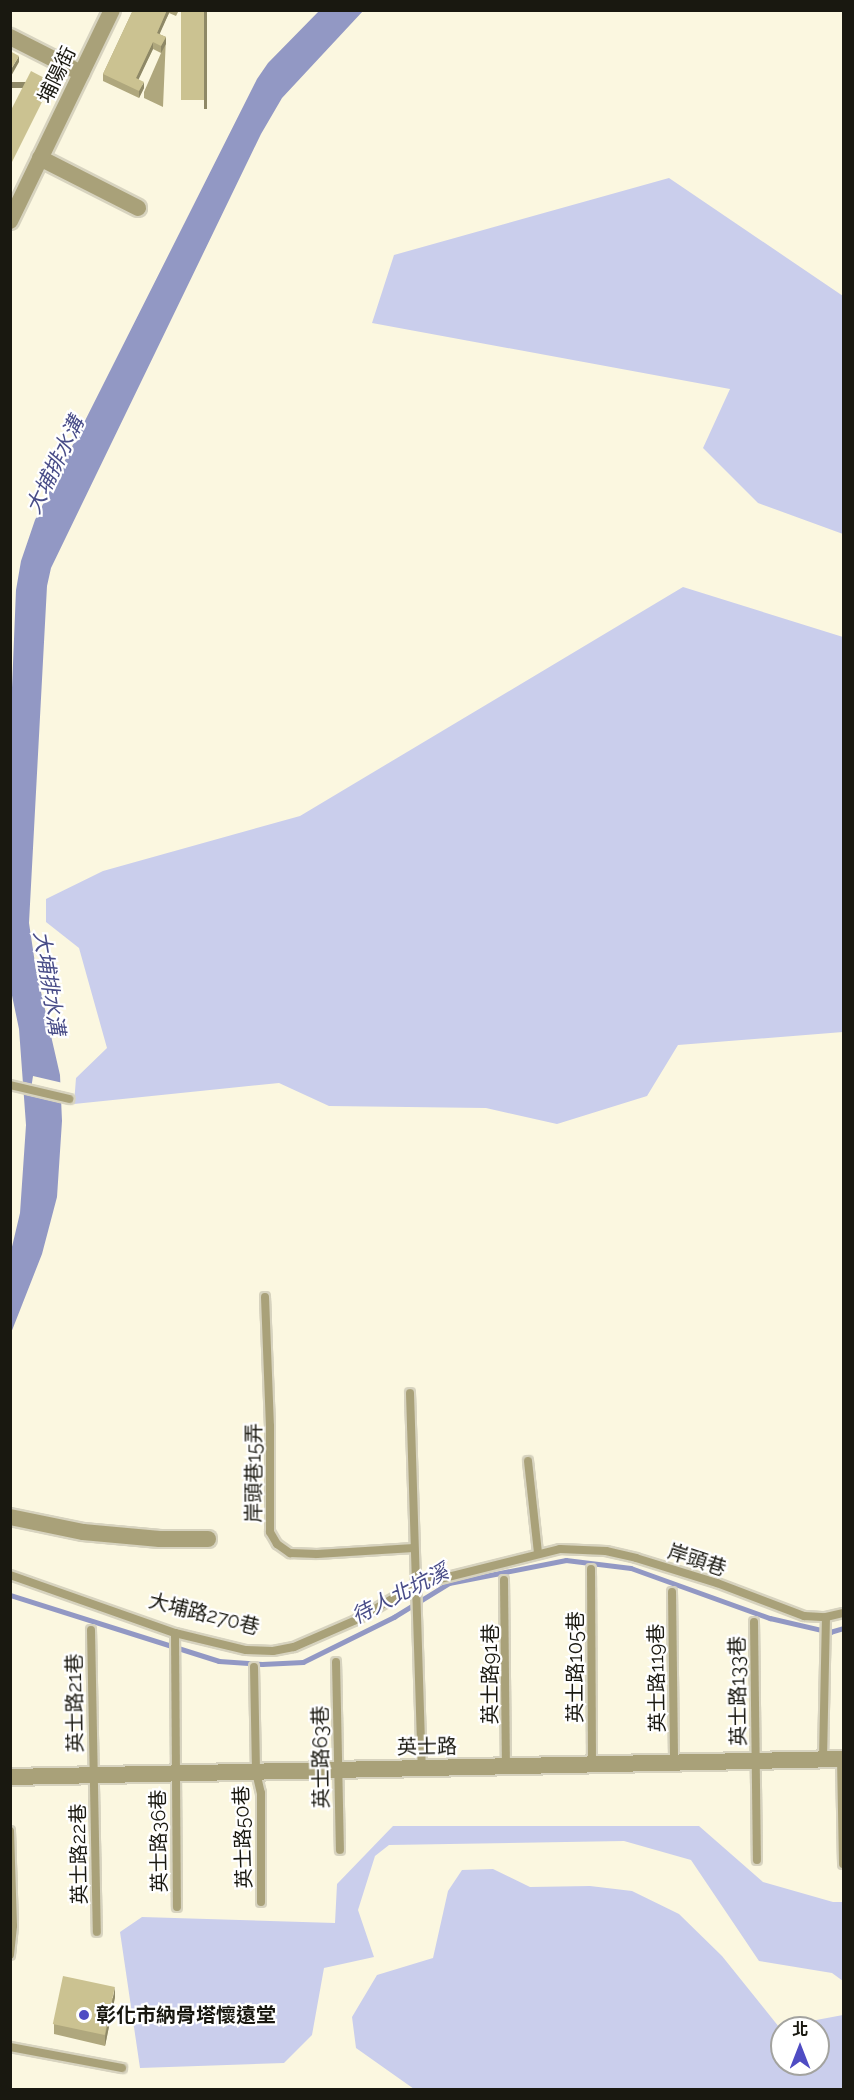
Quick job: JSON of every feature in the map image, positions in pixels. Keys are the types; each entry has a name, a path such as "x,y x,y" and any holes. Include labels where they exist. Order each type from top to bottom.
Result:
{"street":[{"name":"埔陽街","path":"10,221 112,10"},
{"path":"10,37 81,73"},
{"path":"40,158 138,208"},
{"path":"10,1517 83,1532 160,1539 208,1539"},
{"name":"英士路","path":"10,1777 842,1759"}],"lane":[{"path":"11,1085 69,1099"},
{"name":"岸頭巷15弄","path":"265,1297 270,1426 270,1532 277,1544 290,1553 317,1554 414,1548"},
{"path":"410,1393 422,1768"},
{"path":"416,1585 538,1553 528,1461"},
{"name":"岸頭巷","path":"538,1553 560,1549 606,1551 717,1583 804,1616 826,1617 843,1613"},
{"name":"英士路105巷","path":"591,1569 592,1765"},
{"name":"大埔路270巷","path":"10,1575 175,1633 246,1650 273,1651 294,1647 356,1620 416,1585"},
{"name":"英士路91巷","path":"504,1580 506,1767"},
{"name":"英士路119巷","path":"672,1592 674,1763"},
{"path":"824,1759 826,1617"},
{"name":"英士路133巷","path":"754,1622 757,1860"},
{"name":"英士路21巷","path":"91,1629 93,1775"},
{"name":"英士路36巷","path":"175,1633 177,1907"},
{"name":"英士路63巷","path":"336,1662 340,1850"},
{"name":"英士路50巷","path":"254,1667 256,1772 261,1793 261,1902"},
{"path":"842,1759 843,1864"},
{"name":"英士路22巷","path":"93,1775 97,1932"},
{"path":"10,1831 13,1926 10,1955"},
{"path":"10,2048 122,2068"}],"shaded area":[{"path":"319,11 363,11 282,98 261,134 51,568 47,586 29,923 36,970 60,1075 62,1121 57,1197 42,1254 11,1333 11,1251 20,1213 26,1125 19,1029 10,986 11,712 16,590 21,561 35,520 257,79 268,63"},
{"path":"669,178 843,296 843,534 758,503 703,448 730,389 372,323 394,255"},
{"path":"683,587 843,637 843,1032 678,1045 647,1096 557,1124 486,1108 329,1106 279,1083 74,1104 76,1078 107,1048 79,948 46,922 46,899 103,871 300,816"},
{"path":"393,1826 699,1826 763,1882 833,1902 843,1902 843,1981 832,1973 759,1961 691,1860 624,1841 389,1845 375,1856 358,1910 374,1957 324,1968 312,2035 284,2063 140,2068 120,1932 142,1917 335,1923 337,1884"},
{"path":"493,1869 530,1887 590,1886 632,1891 679,1914 722,1956 770,2016 770,2076 830,2076 830,2017 843,2015 843,2089 414,2089 356,2048 352,2017 377,1975 433,1958 448,1891 462,1870"}],"pier":[{"path":"33,1076 63,1083 64,1096 31,1089"}],"building":[{"path":"133,10 167,10 157,33 166,37 161,46 153,42 136,78 144,82 139,91 103,74"},
{"path":"181,10 204,10 204,100 181,100"},
{"path":"10,51 19,56 10,71"},
{"path":"31,71 52,82 10,166 10,112"},
{"name":"彰化市納骨塔懷遠堂","path":"63,1976 115,1987 105,2035 53,2024"}],"waterway":[{"name":"待人北坑溪","path":"10,1595 219,1661 262,1664 303,1662 394,1617 449,1583 566,1560 631,1568 770,1618 830,1632 844,1628"}],"place":[{"name":"彰化市納骨塔懷遠堂","path":"84,2015"}],"water label":[{"name":"大埔排水溝","path":"55,465"},
{"name":"大埔排水溝","path":"49,983"}]}
